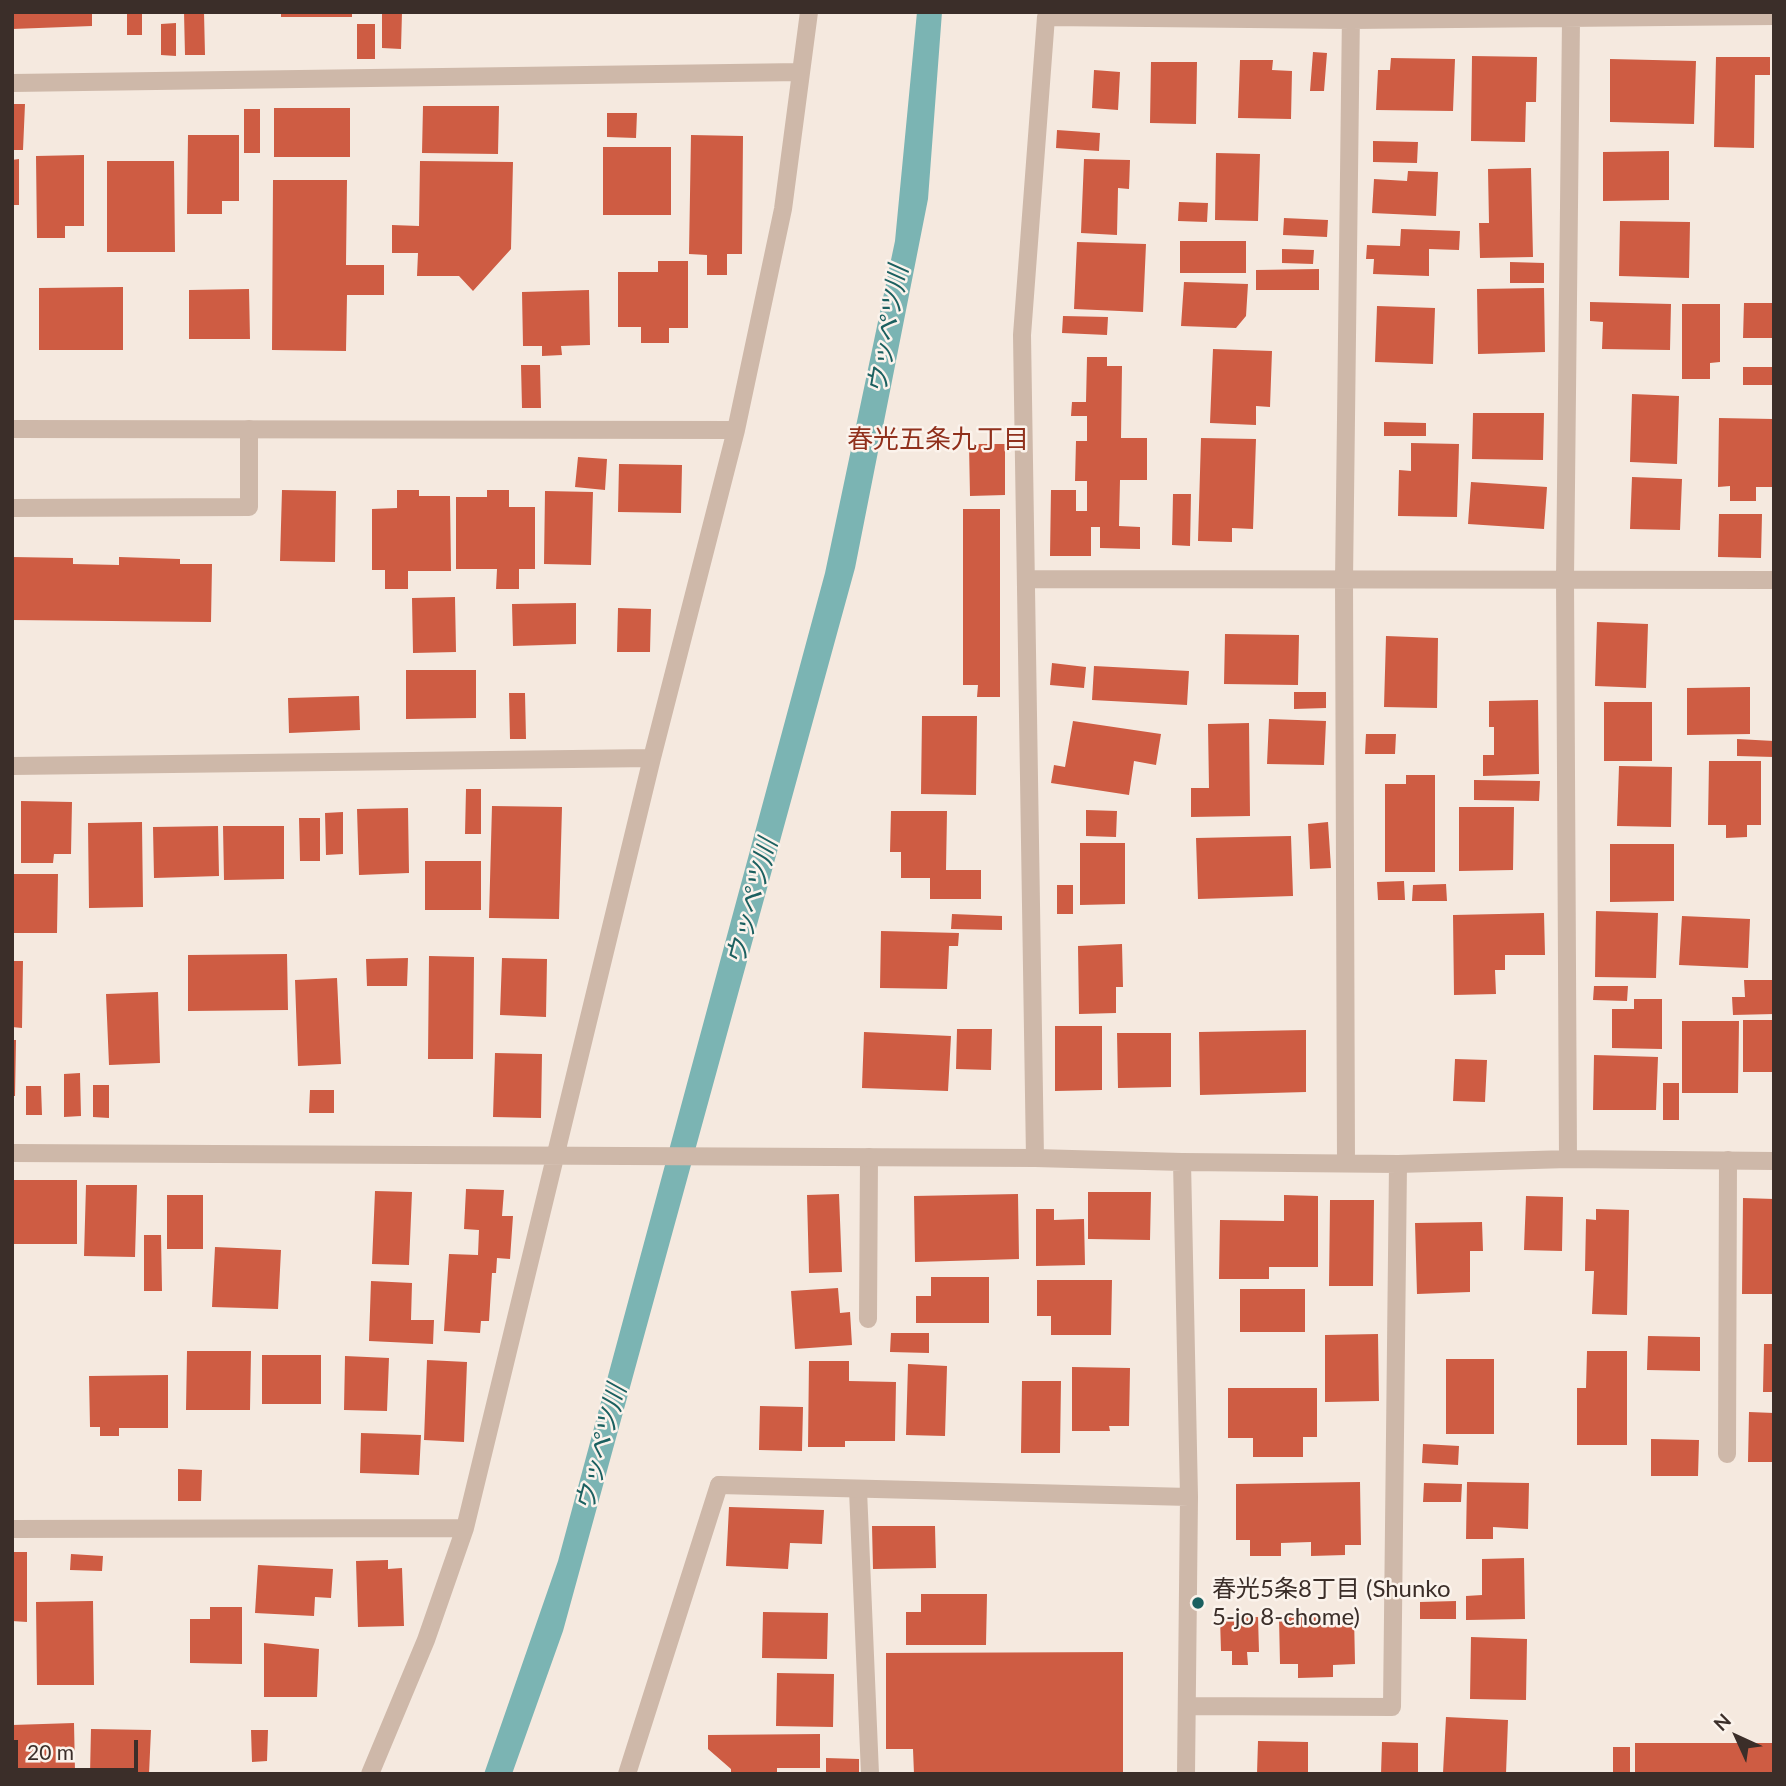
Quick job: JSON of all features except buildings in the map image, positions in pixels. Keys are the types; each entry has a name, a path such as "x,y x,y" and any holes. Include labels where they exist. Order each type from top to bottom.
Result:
{"street":[{"path":"370,1774 426,1640 465,1528 652,758 736,430 783,209 808,12"},
{"path":"1035,1158 1022,335 1046,17 1351,16 1571,19 1618,15 1774,16"},
{"path":"1346,1163 1344,580 1351,16"},
{"path":"1569,1159 1565,579 1571,19"},
{"path":"12,83 801,72"},
{"path":"12,429 736,430"},
{"path":"12,508 249,507 248,429"},
{"path":"1026,579 1774,580"},
{"path":"12,766 652,758"},
{"path":"12,1153 1035,1158 1398,1164 1569,1159 1774,1161"},
{"path":"867,1319 869,1157"},
{"path":"1727,1454 1728,1160"},
{"path":"1182,1162 1189,1497 1186,1774"},
{"path":"1187,1706 1392,1707 1398,1164"},
{"path":"627,1774 719,1485 1189,1497"},
{"path":"858,1490 870,1774"},
{"path":"12,1529 465,1528"}],"water":[{"name":"ウッペツ川","path":"917,12 942,12 928,199 855,568 563,1631 512,1774 484,1774 558,1561 825,573 895,241"}],"place":[{"name":"春光5条8丁目 (Shunko 5-jo 8-chome)","path":"1198,1603"}],"district":[{"name":"春光五条九丁目","path":"938,440"}]}
